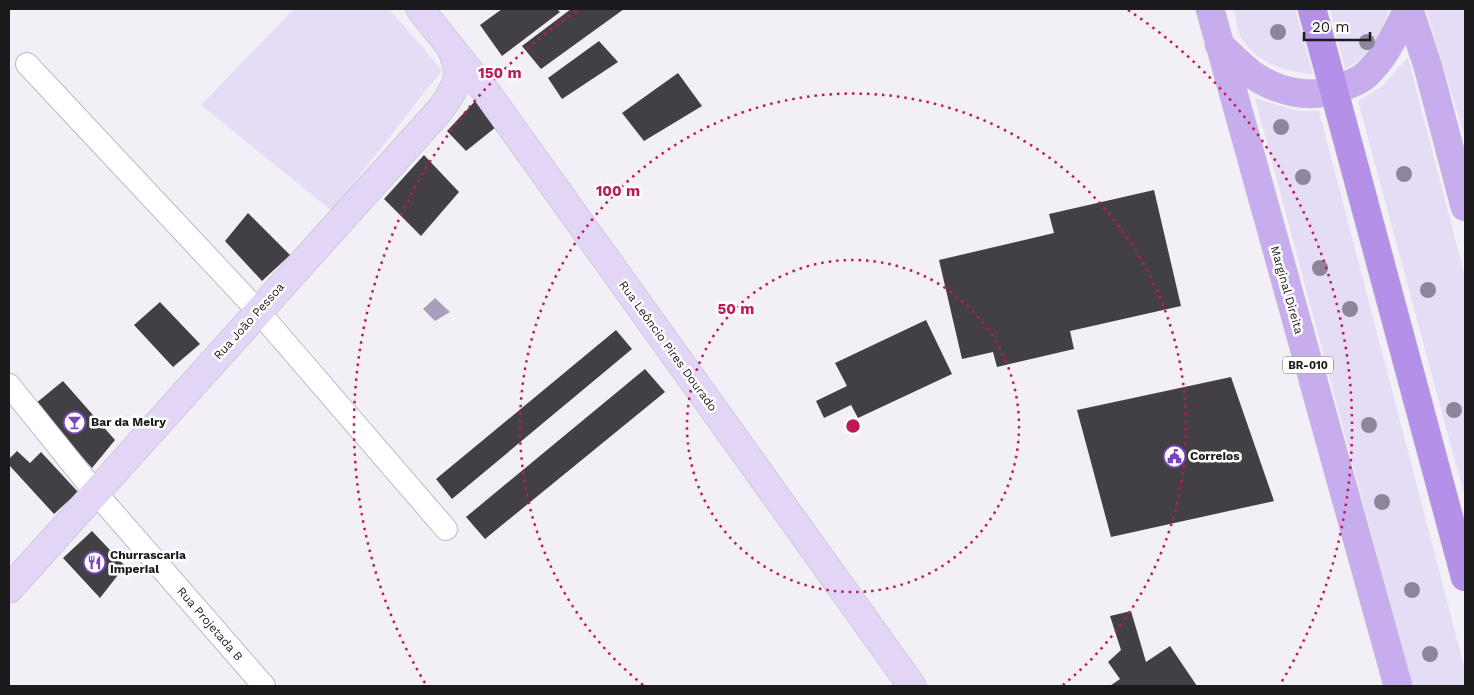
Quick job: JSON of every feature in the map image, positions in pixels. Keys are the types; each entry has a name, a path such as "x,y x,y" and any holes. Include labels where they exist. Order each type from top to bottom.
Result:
{"highway":[{"path":"1312,9 1465,577"}],"main road":[{"name":"Rua Leôncio Pires Dourado","path":"420,9 493,101 912,686"},
{"name":"Marginal Direita","path":"1210,9 1398,686"},
{"path":"1219,44 1254,76 1277,87 1295,93 1313,94 1334,91 1366,75 1390,44 1408,9"},
{"path":"1408,9 1428,67 1465,207"},
{"name":"Rua João Pessoa","path":"9,589 440,110 457,83 459,72 455,58 446,41"}],"street":[{"path":"27,64 258,312 446,529"},
{"name":"Rua Projetada B","path":"9,385 96,493 264,686"}],"shaded area":[{"path":"294,9 389,9 442,70 332,211 201,105"},
{"path":"1234,9 1295,9 1313,74 1273,65 1255,54 1240,36"},
{"path":"1330,9 1387,9 1388,12 1381,29 1367,52 1345,69"},
{"path":"1426,9 1465,9 1465,138"},
{"path":"1408,58 1465,277 1465,498 1358,101 1381,87"},
{"path":"1255,98 1298,111 1319,111 1465,670 1465,686 1412,686"},
{"path":"435,298 450,312 435,321 423,309"}],"building":[{"path":"502,9 557,9 560,12 502,56 480,25"},
{"path":"571,9 624,9 541,69 522,46"},
{"path":"599,41 618,62 562,99 548,78"},
{"path":"678,73 702,106 644,141 622,113"},
{"path":"477,99 496,127 466,151 447,131"},
{"path":"424,155 459,192 421,236 384,199"},
{"path":"1154,190 1181,306 1070,331 1074,349 997,367 993,352 962,359 939,260 1054,233 1049,214"},
{"path":"248,213 290,255 262,281 225,241"},
{"path":"160,302 200,344 173,367 134,325"},
{"path":"926,320 952,374 858,418 851,405 824,418 816,401 847,386 835,363"},
{"path":"616,330 632,349 452,499 436,479"},
{"path":"645,369 665,392 485,539 466,517"},
{"name":"Correios","path":"1231,377 1274,501 1111,537 1077,410"},
{"name":"Bar da Melry","path":"63,381 115,440 92,468 35,404"},
{"path":"17,451 30,463 41,452 78,492 54,514 9,465 9,459"},
{"name":"Churrascaria Imperial","path":"92,531 125,566 100,598 63,558"},
{"path":"1131,611 1146,662 1170,646 1197,686 1110,686 1120,679 1108,662 1121,650 1110,616"}],"place":[{"name":"Bar da Melry","path":"75,422"},
{"name":"Correios","path":"1174,456"},
{"name":"Churrascaria Imperial","path":"94,562"}]}
